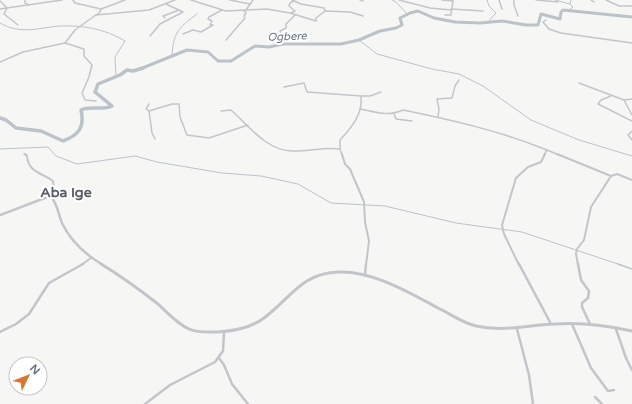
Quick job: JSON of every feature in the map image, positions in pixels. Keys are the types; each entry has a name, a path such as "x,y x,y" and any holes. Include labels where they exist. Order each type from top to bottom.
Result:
{"street":[{"path":"25,0 25,3 29,5"},
{"path":"0,9 62,0"},
{"path":"73,0 75,3 85,4 101,9"},
{"path":"65,43 65,39 75,29 100,12 101,9 125,0"},
{"path":"95,15 149,10 175,0"},
{"path":"192,0 222,10 245,11 267,9 290,13 316,21 316,18 325,11"},
{"path":"230,0 250,4"},
{"path":"226,40 245,18 245,11 253,0"},
{"path":"290,13 295,11 288,6 293,0 301,4 324,8 325,11 361,14 364,16"},
{"path":"399,0 430,8 483,11"},
{"path":"442,0 453,1 451,15 445,15"},
{"path":"499,0 502,9"},
{"path":"514,0 514,5 518,16"},
{"path":"536,0 558,2"},
{"path":"606,0 619,6 632,6"},
{"path":"0,1 7,8"},
{"path":"164,3 180,10"},
{"path":"7,8 4,14 18,25"},
{"path":"165,18 163,16 180,10"},
{"path":"150,36 160,24 183,12 180,10"},
{"path":"183,34 193,30 201,32 213,26 210,25 212,21 208,19 209,17 222,10"},
{"path":"284,40 280,31 286,28 286,24 295,15"},
{"path":"546,20 543,22 549,29 561,33 632,43"},
{"path":"0,62 23,52 65,43 84,49 84,56 92,65 82,94 85,100 96,101"},
{"path":"438,117 439,109 437,99 452,98 455,86 459,80"},
{"path":"578,82 624,100 632,99"},
{"path":"284,87 304,83 307,92 361,96 370,96 381,92"},
{"path":"614,95 609,96 598,104 632,122"},
{"path":"361,96 362,105 353,126 340,140 340,149 345,164 350,169 364,202 369,241 364,276"},
{"path":"624,100 632,115"},
{"path":"149,104 146,109 149,111 152,134 155,139"},
{"path":"149,111 172,104 179,104 180,118 186,135 196,135 203,138 217,136 248,125"},
{"path":"221,111 228,109 231,110 271,145 280,150 340,149"},
{"path":"360,109 377,114 394,114 403,110 484,127 522,139 569,160 611,176"},
{"path":"394,114 396,119 412,121"},
{"path":"632,131 628,135 632,140"},
{"path":"547,150 541,162 528,167 516,178 502,224 504,234 524,275 552,324"},
{"path":"0,215 50,196 54,189 53,181 48,177 31,170 27,162 27,156 24,154"},
{"path":"590,324 582,307 582,303 588,298 589,291 582,280 576,254 577,249 584,240 591,207 611,176 617,174 632,180"},
{"path":"50,196 56,201 59,218 65,228 92,258 130,283 183,326 197,332 224,332 262,319 290,292 314,276 341,272 364,276 393,286 455,318 475,325 493,328 517,329 552,324 590,324 616,327 632,331"},
{"path":"0,332 22,321 35,306 43,290 49,283 85,264 92,258"},
{"path":"572,324 578,335 583,350 602,385 608,391 614,390"},
{"path":"616,327 626,358 632,370"},
{"path":"517,329 529,375 533,404"},
{"path":"145,404 155,394 188,375 208,368 219,358 224,344 224,332"},
{"path":"219,358 224,365 232,384 248,404"},
{"path":"595,397 602,404"}],"waterway":[{"path":"392,0 396,2 407,14"},
{"path":"487,0 489,6 496,13 487,23"},
{"path":"555,0 570,4"},
{"path":"570,4 571,0"},
{"name":"Ogbere","path":"569,10 573,7 570,4"},
{"name":"Ogbere","path":"141,69 187,50 208,52 218,61 231,61 255,46 269,47 283,44 341,44 359,40 380,31 396,28 402,25 400,18 418,11 434,18 455,22 480,23 502,21 526,25 538,25 541,14 560,19 561,12 563,10 632,17"},
{"path":"172,57 175,37 181,27 197,14"},
{"path":"0,23 8,27 22,30 60,26 77,26 110,33 125,41 115,57 116,76"},
{"path":"359,40 377,54 432,69 459,74 483,86 531,120 579,140 632,156"},
{"name":"Ogbere","path":"0,118 6,120 16,128 41,131 63,141 69,139 80,130 82,121 81,110 112,106 95,92 98,84 120,75 127,70 133,71 141,69"},
{"path":"0,149 48,147 56,156 77,164 135,156 157,162 222,173 261,176 298,184 331,203 385,206 456,223 522,232 618,264"},
{"path":"618,264 632,269"}],"district":[{"name":"Aba Ige","path":"66,192"}]}
